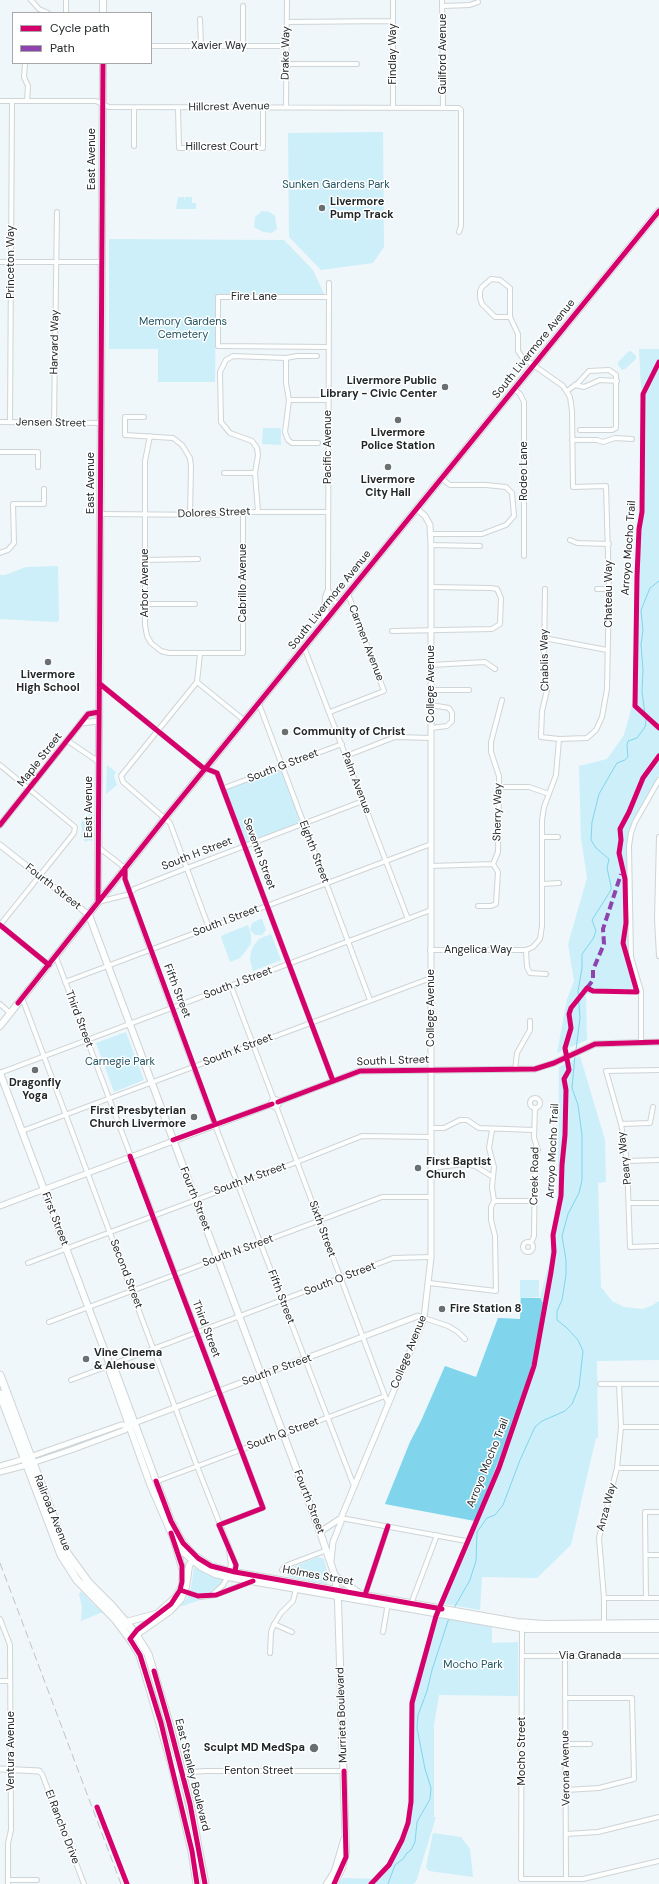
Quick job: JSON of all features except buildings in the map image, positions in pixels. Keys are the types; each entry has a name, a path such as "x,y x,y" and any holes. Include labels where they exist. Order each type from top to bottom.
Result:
{"main road":[{"path":"103,0 103,12"},
{"name":"East Avenue","path":"98,902 103,64"},
{"name":"South Livermore Avenue","path":"0,1026 165,818 207,769 441,478 659,212"},
{"path":"325,622 326,597 328,592"},
{"name":"Fourth Street","path":"89,915 327,1550 335,1576 338,1593"},
{"name":"First Street","path":"0,1073 89,1307 110,1365 110,1372 132,1424 173,1537 183,1571 183,1591"},
{"name":"Railroad Avenue","path":"0,1375 54,1540 66,1564 82,1586 134,1636"},
{"name":"Railroad Avenue","path":"0,1394 72,1562 88,1583 126,1622 134,1636"},
{"name":"First Street","path":"153,1482 177,1535 193,1558"},
{"name":"First Street","path":"173,1537 193,1558"},
{"path":"134,1636 174,1608 183,1591 188,1568 193,1558"},
{"name":"Holmes Street","path":"193,1558 253,1581 296,1589 363,1594 388,1602"},
{"name":"Holmes Street","path":"231,1573 522,1626 544,1624 659,1629"},
{"path":"335,1576 363,1594"},
{"path":"134,1636 158,1613 174,1601 183,1591"},
{"name":"Murrieta Boulevard","path":"334,1884 346,1857 338,1593"},
{"path":"126,1622 158,1613"},
{"name":"Holmes Street","path":"604,1626 659,1623"},
{"name":"East Stanley Boulevard","path":"134,1636 148,1654 169,1723 182,1773 205,1884"},
{"name":"East Stanley Boulevard","path":"134,1636 161,1724 174,1773 192,1851 197,1884"},
{"name":"Murrieta Boulevard","path":"327,1884 335,1871 345,1834"}],"street":[{"path":"31,0 39,9 46,12"},
{"path":"66,0 66,12"},
{"name":"Drake Way","path":"286,107 287,0"},
{"name":"Findlay Way","path":"393,0 393,107"},
{"name":"Guilford Avenue","path":"442,0 443,107"},
{"path":"442,6 470,5 478,2"},
{"path":"243,6 243,46"},
{"path":"36,12 39,9"},
{"path":"200,19 201,46"},
{"path":"287,22 393,21"},
{"name":"Xavier Way","path":"152,46 286,46"},
{"path":"25,64 24,77 28,86 27,101"},
{"path":"286,64 357,64"},
{"name":"Hillcrest Avenue","path":"0,101 96,101 109,108 459,108 461,110 461,226 459,232"},
{"name":"Princeton Way","path":"10,422 12,101"},
{"name":"Hillcrest Court","path":"178,108 179,148 263,148 263,107"},
{"path":"134,108 134,146"},
{"name":"Harvard Way","path":"54,422 56,212"},
{"path":"0,262 102,262"},
{"path":"510,317 495,317 482,304 480,298 482,287 491,279 500,280 510,288 510,317 518,334 518,351 522,357 563,386 566,391 575,385 586,372 593,370 609,370 614,372 617,381 615,438"},
{"name":"Pacific Avenue","path":"328,592 329,283"},
{"name":"Fire Lane","path":"328,347 218,346 218,297 329,297"},
{"path":"258,512 255,473 258,455 255,444 252,441 230,433 221,422 220,372 226,360 233,356 286,358 297,356 317,356"},
{"path":"286,358 286,383 289,400 286,432 288,440 292,443 318,443"},
{"path":"575,385 584,386 600,380 617,381"},
{"name":"Rodeo Lane","path":"514,389 520,394 524,402 524,556"},
{"name":"Chateau Way","path":"558,739 588,738 596,730 606,702 609,589 609,544 606,520 606,486 573,487 572,402 566,391"},
{"path":"289,400 328,400"},
{"path":"144,417 125,417 125,435 173,438 182,446 186,451 191,467 190,515"},
{"name":"Jensen Street","path":"0,422 101,423"},
{"path":"580,430 615,429"},
{"path":"590,430 590,440"},
{"name":"Arbor Avenue","path":"150,436 145,461 145,625 147,636 156,647 169,653 200,654"},
{"path":"572,440 603,442 615,438 632,438"},
{"path":"0,452 38,452 38,467"},
{"path":"224,473 255,473"},
{"path":"430,534 482,534 506,525 514,516 512,493 506,487 486,485 450,485 441,478"},
{"path":"0,553 8,550 14,543 13,504 44,504 44,489"},
{"name":"College Avenue","path":"331,1561 333,1542 338,1531 341,1518 424,1318 429,1283 431,1257 431,545 430,525 425,516 417,509"},
{"name":"Dolores Street","path":"101,514 190,515 243,512 328,512"},
{"name":"Cabrillo Avenue","path":"200,654 243,653 243,512"},
{"path":"570,540 609,544"},
{"path":"431,545 480,546"},
{"path":"146,560 198,559"},
{"path":"392,631 492,629 500,624 501,598 496,589 431,587"},
{"name":"Chablis Way","path":"545,589 544,638 547,690 542,711 541,737 558,739"},
{"path":"597,589 609,589"},
{"path":"328,592 331,599 339,605"},
{"name":"Carmen Avenue","path":"330,712 384,691 348,594"},
{"path":"145,604 196,604"},
{"path":"544,638 607,650"},
{"name":"Palm Avenue","path":"304,647 408,919"},
{"path":"200,654 197,682 157,730 122,776 123,782 170,823 209,928"},
{"path":"431,665 485,662 495,669"},
{"path":"197,682 245,722"},
{"name":"Seventh Street","path":"100,684 202,767 217,773 224,788 288,964 333,1081"},
{"path":"431,690 469,690"},
{"name":"Sherry Way","path":"494,864 498,852 499,776 491,752 491,742 502,700"},
{"name":"Eighth Street","path":"259,704 370,1000"},
{"path":"431,705 449,708 452,713 452,721 447,726 431,728"},
{"name":"Maple Street","path":"0,825 88,714 99,712"},
{"path":"81,723 99,721"},
{"path":"346,756 395,737 431,738"},
{"path":"546,974 530,973 527,967 526,950 533,947 540,939 542,926 542,820 556,775 558,739"},
{"path":"68,741 99,762"},
{"name":"South G Street","path":"224,788 342,744"},
{"path":"0,765 75,827 74,833 0,925 49,965"},
{"path":"641,1042 641,991 631,957 629,846 631,833 635,822 659,780"},
{"path":"499,787 529,787 549,794"},
{"name":"South H Street","path":"98,902 130,894 134,889 363,801"},
{"path":"542,837 558,837"},
{"path":"659,837 659,956"},
{"name":"South I Street","path":"65,982 431,844"},
{"name":"Fourth Street","path":"0,845 89,915"},
{"path":"98,847 125,868"},
{"path":"431,866 494,864 498,872 496,904 491,906 478,906"},
{"name":"Fifth Street","path":"125,868 124,878 150,950 354,1486"},
{"path":"542,884 559,883"},
{"name":"South J Street","path":"0,1073 431,910"},
{"name":"Angelica Way","path":"430,950 526,950"},
{"name":"Third Street","path":"56,957 108,1099 263,1508 219,1525"},
{"name":"South K Street","path":"22,1131 430,978"},
{"name":"Sixth Street","path":"231,986 385,1396"},
{"name":"Second Street","path":"21,999 24,1003 110,1231 219,1525 236,1565 231,1573"},
{"path":"0,1004 10,1013"},
{"path":"515,1070 517,1053 530,1030 530,1021"},
{"name":"South L Street","path":"0,1206 215,1124 360,1071 535,1069 561,1060 584,1048 601,1043 659,1042"},
{"name":"Peary Way","path":"659,1070 606,1071 621,1124 627,1161 630,1247 659,1246"},
{"path":"621,1124 650,1123 653,1107"},
{"name":"Creek Road","path":"531,1242 534,1236 534,1160 538,1150 534,1130 535,1108"},
{"path":"431,1128 444,1128 460,1120 467,1120 479,1128 492,1130 534,1130"},
{"path":"429,1283 496,1291 495,1236 491,1220 491,1207 494,1201 494,1167 489,1148 492,1130"},
{"name":"South M Street","path":"28,1262 297,1162 362,1136 430,1137"},
{"path":"627,1161 659,1160"},
{"path":"431,1168 464,1164 475,1166 493,1177"},
{"name":"South N Street","path":"49,1322 382,1197 430,1197"},
{"path":"494,1201 535,1201"},
{"path":"629,1203 659,1203"},
{"name":"South O Street","path":"71,1380 393,1258 431,1257"},
{"name":"South P Street","path":"28,1461 125,1430 132,1424 305,1360 418,1316 424,1318"},
{"path":"424,1318 453,1329 465,1339"},
{"path":"600,1384 659,1384"},
{"name":"Anza Way","path":"604,1626 604,1598 599,1538 617,1468 620,1427 619,1384"},
{"path":"385,1396 388,1403"},
{"name":"South Q Street","path":"153,1482 385,1396"},
{"path":"620,1427 659,1427"},
{"path":"0,1466 28,1461"},
{"path":"0,1472 28,1461"},
{"path":"617,1468 659,1468"},
{"path":"646,1598 645,1512 659,1512"},
{"path":"320,1532 341,1518 466,1541"},
{"path":"363,1594 388,1526"},
{"path":"320,1532 338,1531"},
{"path":"411,1606 437,1535"},
{"path":"282,1570 285,1566 327,1550"},
{"path":"646,1555 659,1555"},
{"path":"212,1595 223,1585 231,1573"},
{"path":"183,1591 201,1597 216,1595 253,1581"},
{"path":"270,1653 271,1632 274,1624 281,1613 293,1601 296,1589"},
{"path":"604,1598 659,1598"},
{"path":"383,1632 388,1602"},
{"name":"Ventura Avenue","path":"0,1619 10,1645 11,1830 8,1844 8,1882"},
{"path":"274,1624 292,1632"},
{"name":"Mocho Street","path":"522,1626 521,1879 566,1879"},
{"name":"Via Granada","path":"522,1656 659,1656"},
{"name":"Verona Avenue","path":"565,1656 566,1879"},
{"path":"0,1681 10,1681"},
{"path":"565,1698 632,1698 634,1779 599,1788 566,1790"},
{"path":"566,1744 590,1744"},
{"path":"0,1769 39,1771"},
{"name":"Fenton Street","path":"174,1773 206,1771 344,1770"},
{"name":"El Rancho Drive","path":"39,1771 42,1774 84,1884"},
{"path":"566,1834 598,1832 659,1817"},
{"path":"566,1879 589,1878 659,1861"},
{"path":"8,1882 38,1880"}],"green space":[{"name":"Sunken Gardens Park","path":"383,132 384,247 373,263 321,270 289,237 288,133"},
{"path":"178,197 184,197 185,203 185,197 192,197 192,203 196,203 196,209 176,209"},
{"path":"262,211 270,212 275,216 277,229 272,233 263,232 254,227 255,217"},
{"name":"Memory Gardens Cemetery","path":"109,239 284,240 313,270 325,296 216,295 215,382 158,382 158,349 109,349"},
{"path":"639,349 659,349 659,775 632,824 628,849 629,957 638,986 638,993 586,994 587,1040 557,1053 567,999 574,981 568,944 587,878 581,838 579,766 607,759 624,735 633,702 636,677 636,594 639,529 642,512 643,491 643,394 641,387"},
{"path":"629,351 636,356 636,359 622,370 618,365 618,362"},
{"path":"263,428 280,428 281,445 262,444"},
{"path":"58,566 59,620 57,622 0,619 0,575 5,575 26,567"},
{"path":"107,765 116,772 114,776 117,785 106,794"},
{"path":"282,766 304,824 245,846 224,788"},
{"path":"92,811 92,841 89,840 86,842 81,837 81,823"},
{"path":"262,919 266,930 262,935 255,935 250,930 252,923"},
{"path":"248,925 251,935 251,944 240,958 230,962 221,937"},
{"path":"271,934 281,960 253,971 250,960 251,951 259,939"},
{"name":"Carnegie Park","path":"126,1032 144,1080 114,1092 96,1043"},
{"path":"580,1056 605,1140 606,1182 598,1183 601,1287 612,1301 624,1307 642,1309 659,1301 659,1360 597,1361 598,1438 596,1438 571,1545 537,1578 482,1577 480,1610 439,1603 475,1521 385,1504 410,1442 421,1421 445,1366 476,1377 498,1318 520,1319 520,1280 539,1280 539,1297 523,1298 540,1298 549,1263 558,1189 559,1067"},
{"path":"318,1557 324,1559 329,1579 327,1584 287,1576 287,1571 290,1568"},
{"path":"194,1567 211,1576 224,1580 221,1585 200,1600 180,1607 187,1598 191,1588"},
{"path":"81,1591 103,1612 81,1621 82,1607 79,1594"},
{"name":"Mocho Park","path":"435,1616 492,1627 492,1643 518,1642 518,1696 439,1695 434,1725 434,1817 436,1817 416,1882 413,1884 338,1884 343,1878 376,1879 393,1858 401,1840 408,1814 411,1794 409,1717 410,1693"},
{"path":"433,1833 461,1837 470,1849 473,1877 429,1871 426,1867"}],"water":[{"path":"521,1298 540,1298 543,1303 532,1364 513,1423 475,1521 385,1504 410,1442 421,1421 445,1366 476,1377 498,1318 520,1319"}],"waterway":[{"path":"576,1050 580,1018 578,991 582,968 582,954 593,939 596,931 592,920 611,890 607,868 609,859 596,848 591,840 592,822 599,794 617,763 628,757 628,741 637,738 645,727 646,721 642,692 643,670 641,644 643,631 641,610 650,588 659,581"},
{"path":"454,1608 470,1580 476,1561 477,1532 487,1518 495,1515 503,1505 520,1460 535,1427 542,1421 565,1411 572,1404 579,1387 583,1351 578,1340 557,1320 557,1311 562,1300 566,1275 566,1260 562,1236 568,1214 579,1193 582,1180 582,1135 578,1105 572,1088 575,1055"},
{"path":"388,1884 395,1865 411,1850 415,1842 417,1822 430,1799 431,1788 425,1769 417,1728 418,1715 427,1691 432,1670 449,1618"}],"railway":[{"path":"0,1563 121,1884"}],"marked path":[{"path":"587,988 593,980 593,970 604,944 603,929 621,874"}],"cycle path":[{"path":"98,902 103,64"},
{"path":"18,1003 165,818 659,211"},
{"name":"Arroyo Mocho Trail","path":"659,362 643,394 642,512 639,529 637,577 635,706 659,728"},
{"path":"100,684 202,767 217,773 333,1081"},
{"path":"0,825 88,714 99,712"},
{"name":"Arroyo Mocho Trail","path":"371,1884 389,1865 402,1840 408,1823 411,1802 412,1703 436,1616 499,1468 534,1366 551,1272 554,1252 553,1235 561,1196 565,1135 566,1090 564,1079 569,1070 565,1048 571,1028 569,1014 571,1008 587,988 593,991 637,992 623,943 626,923 625,879 619,853 621,840 620,829 629,812 643,778 659,756"},
{"path":"125,868 125,879 214,1121"},
{"path":"0,925 49,965"},
{"path":"278,1102 360,1071 535,1069 554,1063 595,1044 659,1042"},
{"path":"173,1140 272,1104"},
{"path":"130,1156 263,1508 219,1525 236,1565 235,1572"},
{"path":"156,1481 171,1521 183,1543 198,1558 211,1566 235,1572 442,1609"},
{"path":"365,1595 388,1526"},
{"path":"130,1639 137,1630 171,1604 180,1590 182,1582 182,1566 171,1533"},
{"path":"180,1590 198,1596 216,1595 253,1581"},
{"path":"130,1639 140,1655 161,1723 192,1851 197,1884"},
{"path":"154,1671 190,1804 205,1884"},
{"path":"334,1884 346,1857 344,1771"},
{"path":"97,1807 127,1884"}],"place":[{"name":"Livermore Pump Track","path":"322,208"},
{"name":"Livermore Public Library - Civic Center","path":"445,387"},
{"name":"Livermore Police Station","path":"398,420"},
{"name":"Livermore City Hall","path":"388,467"},
{"name":"Livermore High School","path":"48,662"},
{"name":"Community of Christ","path":"285,732"},
{"name":"Dragonfly Yoga","path":"35,1070"},
{"name":"First Presbyterian Church Livermore","path":"194,1117"},
{"name":"First Baptist Church","path":"418,1168"},
{"name":"Fire Station 8","path":"442,1309"},
{"name":"Vine Cinema & Alehouse","path":"86,1359"},
{"name":"Sculpt MD MedSpa","path":"314,1748"}]}
